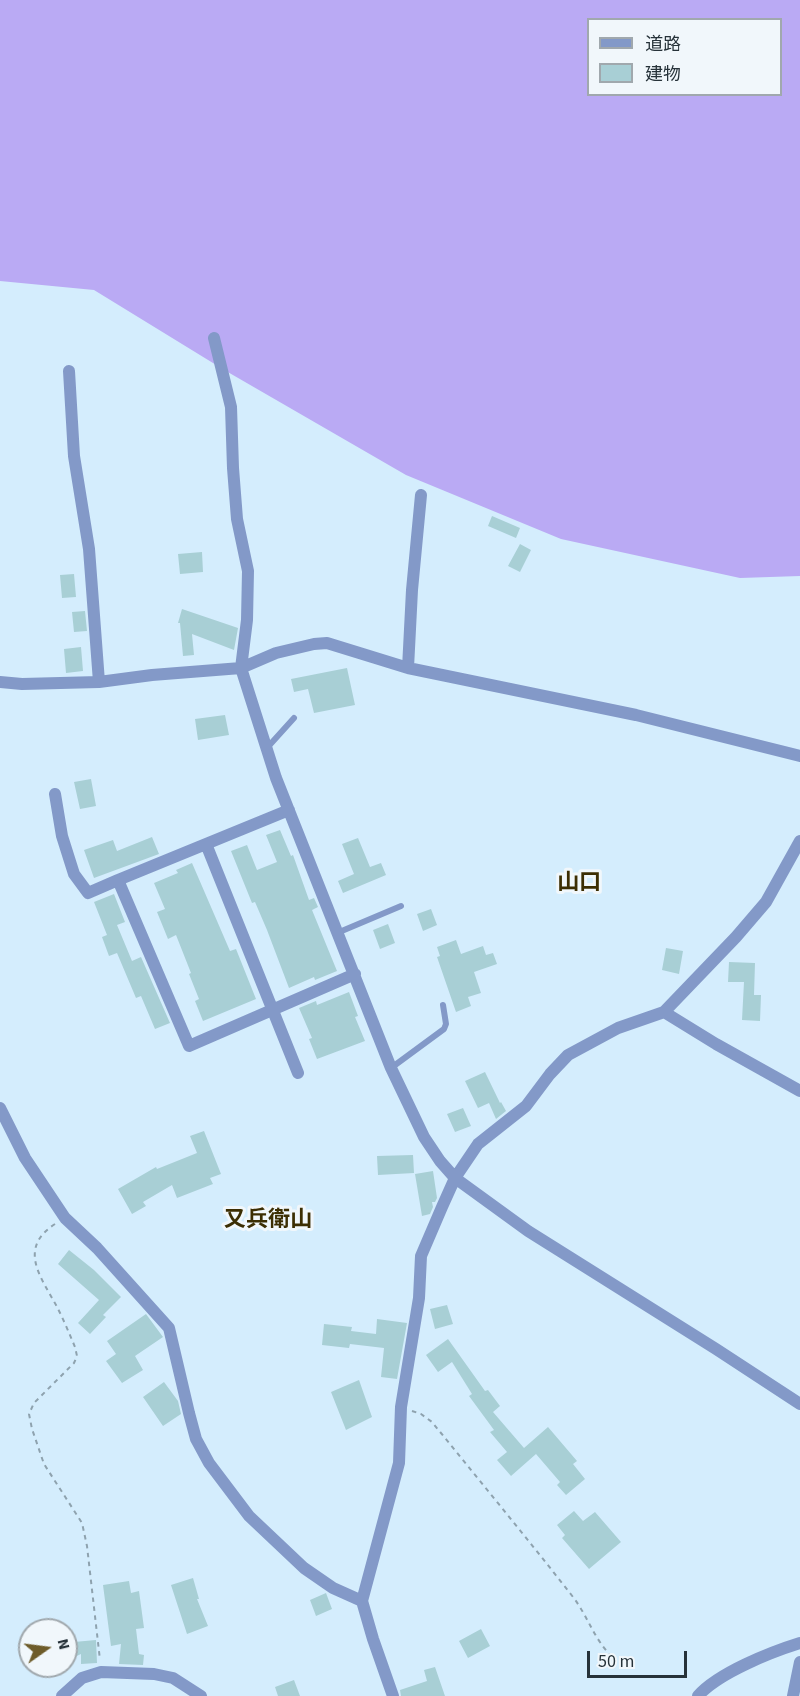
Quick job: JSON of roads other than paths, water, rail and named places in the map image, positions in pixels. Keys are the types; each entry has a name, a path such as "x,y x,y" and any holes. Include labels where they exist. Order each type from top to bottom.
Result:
{"street":[{"path":"214,338 231,407 237,519 248,571 247,620 241,668 266,749 289,810 391,1068 424,1137 440,1161 456,1178 528,1231 800,1404"},
{"path":"69,371 74,456 89,549 99,682"},
{"path":"408,668 420,495"},
{"path":"0,682 22,684 99,682 241,668 276,653 327,643 408,668 636,715 800,756"},
{"path":"55,794 62,836 74,874 88,893 289,810"},
{"path":"393,1696 362,1601 397,1478 401,1407 419,1298 421,1256 456,1178 478,1144 526,1106 568,1054 618,1028 664,1012 766,902 800,841"},
{"path":"206,844 298,1073"},
{"path":"118,880 189,1046 355,974"},
{"path":"664,1012 800,1091"},
{"path":"0,1108 25,1158 65,1218 97,1248 169,1328 196,1438 209,1463 249,1516 304,1568 333,1588 362,1601"},
{"path":"698,1696 717,1680 783,1648 800,1643"},
{"path":"793,1696 800,1662"},
{"path":"62,1696 82,1678 101,1672 154,1674 173,1678 201,1696"}],"lane":[{"path":"266,749 294,718"},
{"path":"337,933 401,906"},
{"path":"391,1068 444,1029 446,1024 443,1005"}],"district":[{"name":"山口","path":"579,884"},
{"name":"又兵衛山","path":"268,1221"}]}
